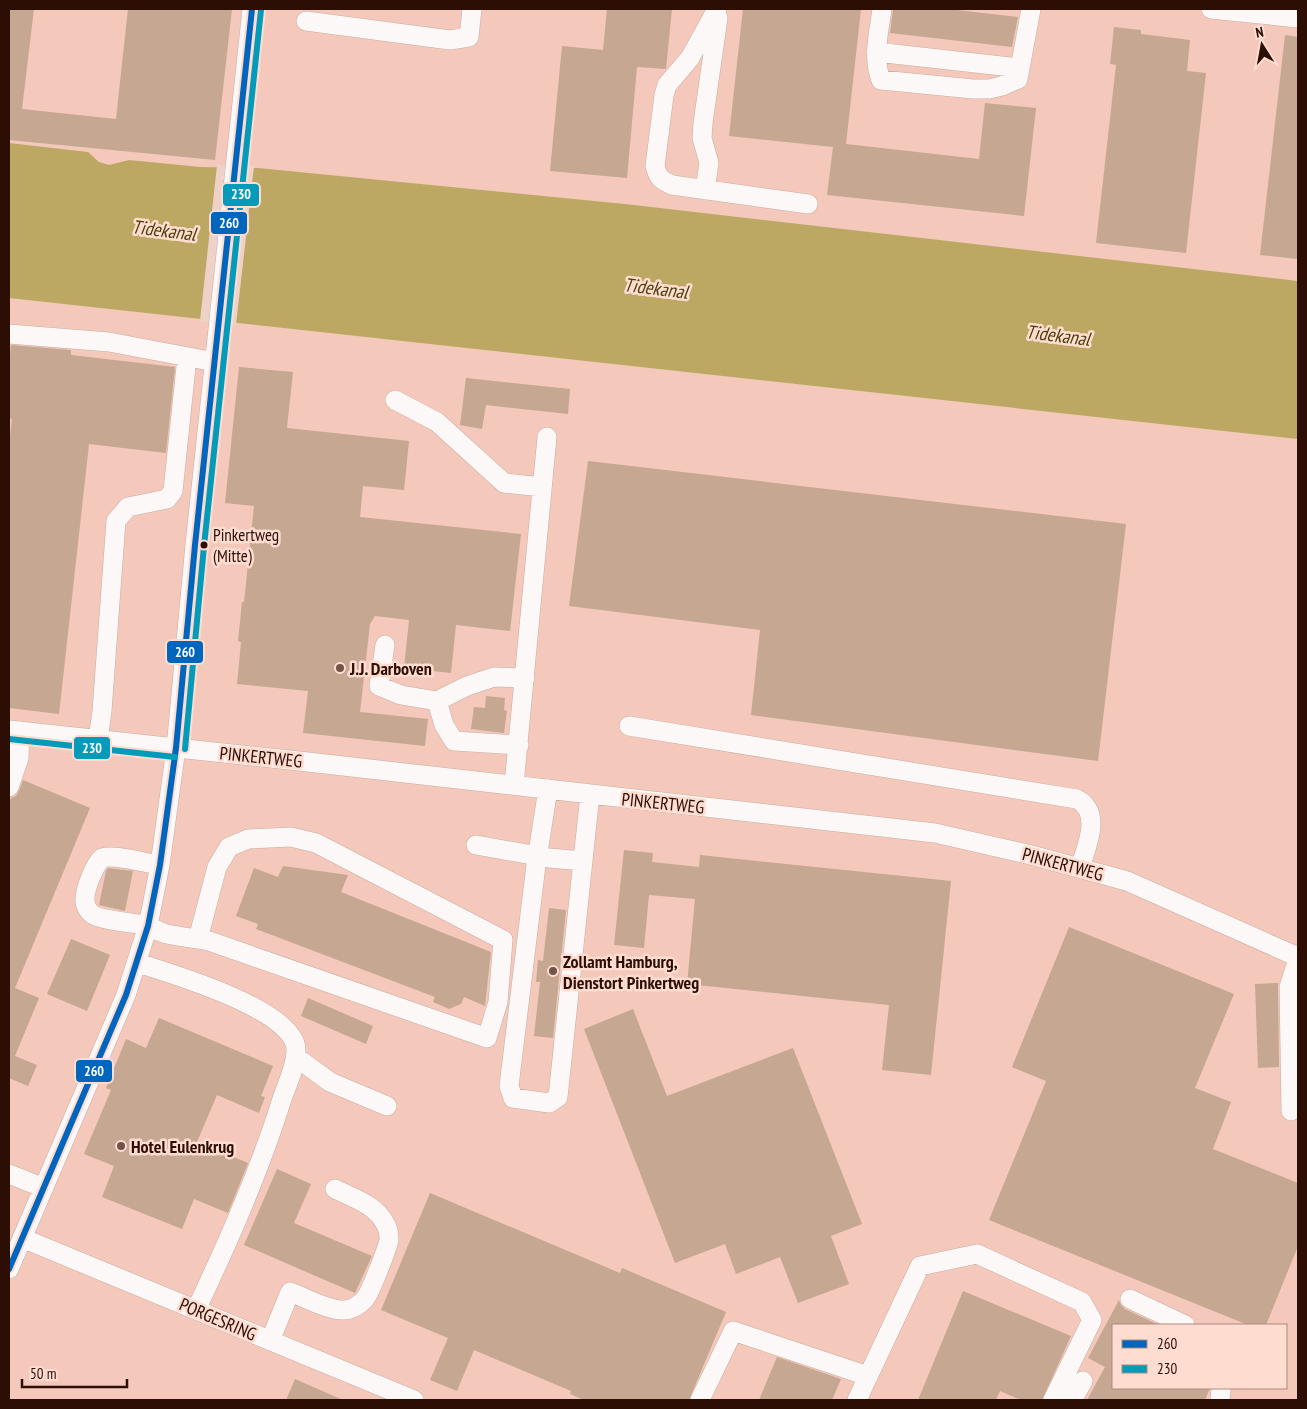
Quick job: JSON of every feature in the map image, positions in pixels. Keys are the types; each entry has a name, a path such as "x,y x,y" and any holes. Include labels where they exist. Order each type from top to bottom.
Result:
{"street":[{"path":"9,1269 138,963 148,926 160,865 176,748 195,545 252,9"},
{"path":"306,21 450,40 469,37 472,9"},
{"path":"705,190 709,163 702,138 703,123 718,9"},
{"path":"718,9 690,58 667,85 664,95 656,166 657,174 661,180 672,185 808,204"},
{"path":"882,9 876,52 877,68 881,80 973,90 989,89 1018,79 1031,9"},
{"path":"1211,9 1298,18"},
{"path":"876,52 1020,68"},
{"path":"9,334 109,342 215,362"},
{"path":"98,740 102,711 116,522 128,507 167,499 173,490 187,357"},
{"path":"395,400 437,422 504,483 542,487"},
{"path":"514,786 547,437"},
{"path":"385,645 379,686 402,695 437,701 467,686 494,677 525,678"},
{"path":"437,701 444,725 454,741 519,745"},
{"path":"628,726 1077,800 1085,804 1090,812 1091,821 1091,832 1080,868"},
{"path":"9,787 19,758 14,731"},
{"name":"PINKERTWEG","path":"14,731 548,789 935,834 1127,881 1298,958"},
{"path":"548,789 537,856 509,1086 513,1098 549,1103 558,1097 590,794"},
{"path":"160,865 123,858 102,858 91,877 85,901 88,909 93,916 106,920 120,920 148,926 165,933 198,939 209,940 487,1038 498,1002 503,940 316,844 292,837 248,839 229,847 217,868 198,939"},
{"path":"476,845 537,856 583,861"},
{"path":"1291,1111 1289,987 1298,958"},
{"path":"138,963 233,997 280,1022 295,1042 296,1057 268,1142 250,1189 196,1310"},
{"path":"296,1057 330,1082 387,1106"},
{"path":"9,1174 44,1188"},
{"path":"270,1341 290,1292 333,1309 344,1310 354,1307 365,1299 376,1274 389,1240 388,1228 381,1216 367,1204 334,1188"},
{"name":"PORGESRING","path":"22,1238 270,1341 373,1392 414,1400"},
{"path":"857,1400 920,1266 977,1254 1082,1302 1092,1320 1053,1400"},
{"path":"1130,1299 1183,1324"},
{"path":"700,1400 733,1331 868,1376"},
{"path":"1072,1400 1083,1381"}],"shaded area":[{"path":"9,9 1298,9 1298,281 625,204 258,168 201,167 129,160 109,165 99,162 88,152 9,143"},
{"path":"9,298 1298,439 1298,1400 9,1400"}],"water":[{"name":"Tidekanal","path":"9,143 88,152 99,162 109,165 129,160 201,167 258,168 625,204 1298,281 1298,439 9,298"}],"pier":[{"path":"217,165 254,166 236,325 200,321"}],"building":[{"path":"9,9 34,9 22,109 116,119 128,9 232,9 215,160 9,140"},
{"path":"607,9 672,9 666,69 637,67 627,178 550,171 562,46 603,50"},
{"path":"743,9 861,9 846,144 979,159 985,103 1036,108 1024,216 827,195 833,147 729,136"},
{"path":"893,9 948,9 1018,17 1012,47 890,33"},
{"path":"1114,27 1141,30 1141,34 1190,40 1187,71 1206,73 1186,253 1096,243 1116,65 1110,64"},
{"path":"1285,35 1298,37 1298,259 1260,255"},
{"path":"11,345 71,350 71,355 175,367 166,453 89,444 59,714 9,708 9,444 12,419 9,418 9,366"},
{"path":"239,367 293,372 287,428 409,441 404,490 363,486 360,517 521,534 510,631 456,625 451,673 404,668 409,620 375,616 370,624 360,712 428,719 425,746 303,733 308,691 237,684 241,642 238,641 254,506 225,503"},
{"path":"466,378 570,389 568,414 486,405 482,429 460,425"},
{"path":"588,461 1126,524 1098,761 751,715 760,630 569,606"},
{"path":"486,696 505,698 504,710 507,711 504,733 471,729 474,707 485,708"},
{"path":"23,780 90,808 15,988 39,998 15,1056 37,1065 28,1086 9,1078 9,803 11,798 16,796"},
{"path":"624,850 653,853 652,862 699,867 700,855 951,881 931,1075 882,1070 889,1005 687,984 695,899 649,895 644,948 614,945"},
{"path":"283,866 348,875 341,892 491,952 485,1006 464,997 461,1004 449,1009 433,1002 435,997 256,929 258,924 236,916 254,868 278,877"},
{"path":"108,868 133,871 125,911 99,905"},
{"name":"Zollamt Hamburg, Dienstort Pinkertweg","path":"549,908 566,910 553,1038 534,1036 540,982 536,982 538,960 543,961"},
{"path":"1069,927 1234,994 1195,1088 1231,1102 1213,1149 1298,1183 1298,1246 1266,1324 1246,1324 989,1220 1046,1081 1012,1067"},
{"path":"71,939 110,955 87,1011 47,994"},
{"path":"1278,983 1279,1067 1258,1068 1255,984"},
{"path":"308,998 373,1026 366,1044 301,1016"},
{"path":"633,1009 667,1096 793,1048 862,1224 831,1236 849,1284 798,1303 780,1257 736,1274 725,1244 675,1263 584,1029"},
{"path":"159,1018 273,1066 261,1096 265,1097 259,1113 217,1095 197,1142 248,1163 228,1213 194,1199 182,1229 102,1197 114,1166 84,1154 111,1090 106,1088 126,1039 146,1048"},
{"path":"277,1169 311,1184 294,1223 372,1256 355,1293 244,1245"},
{"path":"430,1193 620,1273 622,1268 726,1312 689,1400 584,1400 570,1394 571,1391 474,1350 457,1391 430,1380 448,1338 381,1310"},
{"path":"963,1291 1071,1336 1042,1400 1021,1400 1000,1391 996,1400 918,1400"},
{"path":"1119,1300 1125,1309 1157,1324 1112,1324 1112,1389 1210,1389 1205,1400 1087,1400 1105,1367 1088,1358"},
{"path":"777,1357 841,1379 832,1400 759,1400"},
{"path":"295,1379 343,1400 286,1400"}],"transit line":[{"name":"260","path":"9,1269 126,995 148,926 160,865 176,748 195,545 252,9"},
{"name":"230","path":"185,749 204,546 261,10"},
{"name":"230","path":"9,739 175,757"}],"place":[{"name":"Pinkertweg (Mitte)","path":"204,545"},
{"name":"J.J. Darboven","path":"340,668"},
{"name":"Zollamt Hamburg, Dienstort Pinkertweg","path":"553,971"},
{"name":"Hotel Eulenkrug","path":"121,1146"}]}
